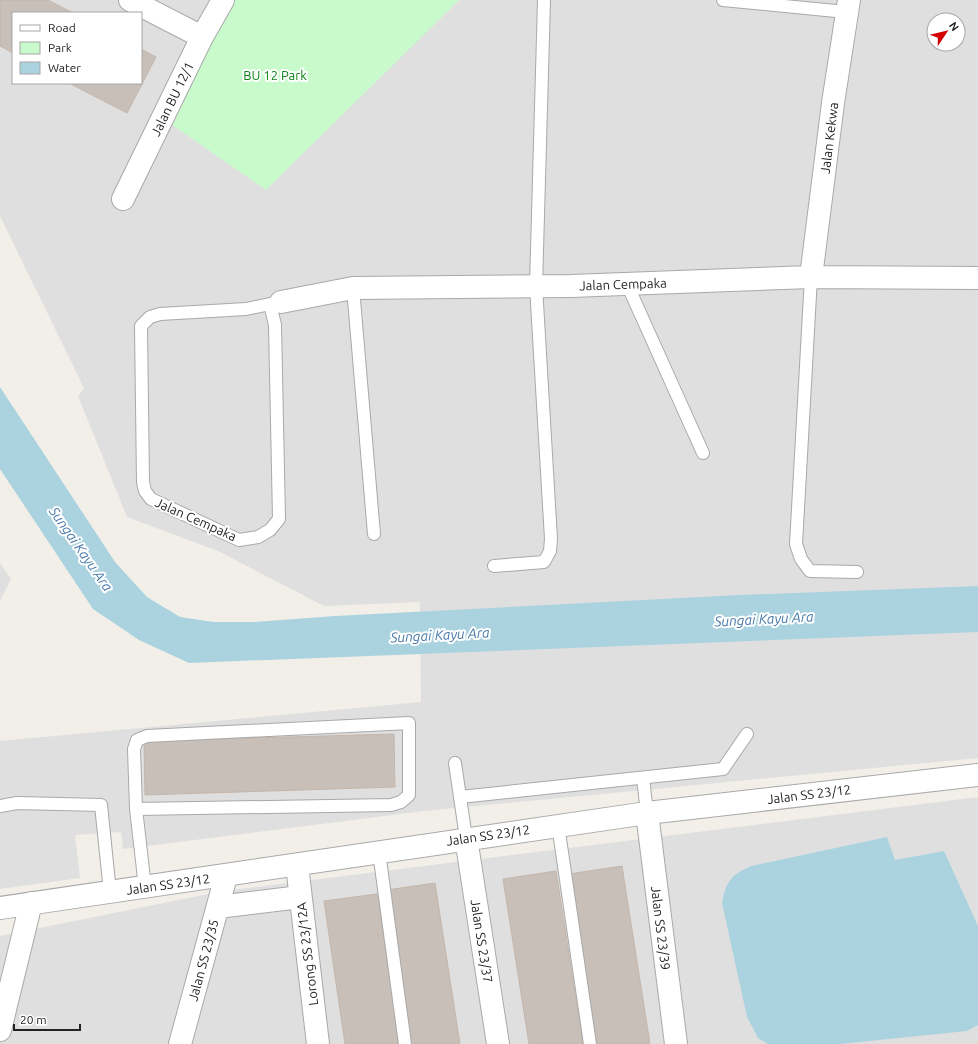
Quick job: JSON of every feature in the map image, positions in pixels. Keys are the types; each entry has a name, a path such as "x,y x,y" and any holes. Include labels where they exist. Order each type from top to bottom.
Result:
{"street":[{"path":"130,0 202,37"},
{"name":"Jalan BU 12/1","path":"123,199 202,37 223,0"},
{"name":"Jalan Kekwa","path":"811,277 848,6"},
{"name":"Jalan Cempaka","path":"275,303 353,288 627,284 811,277 978,278"},
{"name":"Jalan SS 23/12","path":"0,908 226,876 558,825 647,813 978,775"},
{"name":"Jalan SS 23/39","path":"647,813 676,1044"},
{"name":"Jalan SS 23/37","path":"466,838 498,1044"},
{"name":"Lorong SS 23/12A","path":"297,865 318,1044"},
{"name":"Jalan SS 23/35","path":"180,1044 226,876"},
{"path":"218,907 300,897"},
{"path":"0,1030 31,903"}],"lane":[{"path":"494,566 544,562 550,551 551,539 536,286 544,0"},
{"path":"723,0 848,6"},
{"path":"811,277 796,544 801,559 810,571 857,572"},
{"path":"627,284 703,452"},
{"path":"353,288 374,534"},
{"name":"Jalan Cempaka","path":"275,303 279,519 270,530 258,537 239,540 151,499 145,490 143,482 141,326 150,317 160,314 246,309 275,303"},
{"path":"136,809 391,805 401,802 409,795 408,723 146,736 138,740 134,749 136,809 145,887"},
{"path":"460,797 723,769 748,734"},
{"path":"455,763 466,838"},
{"path":"642,778 647,813"},
{"path":"0,806 17,803 101,805 110,892"},
{"path":"558,825 590,1044"},
{"path":"379,852 405,1044"}],"shaded area":[{"path":"0,0 978,0 978,758 424,811 123,849 121,832 75,835 80,878 0,889 0,741 421,702 420,602 324,606 218,551 127,517 78,396 84,389 0,216"},
{"path":"0,563 11,579 0,601"},
{"path":"978,797 978,1044 0,1044 0,936 223,891"}],"green space":[{"name":"BU 12 Park","path":"230,0 459,0 266,190 168,122"}],"water":[{"name":"Sungai Kayu Ara","path":"0,387 115,562 147,597 180,617 214,622 255,622 335,616 739,595 978,586 978,632 189,663 139,640 93,609 0,469"},
{"path":"887,837 895,860 944,851 978,926 978,1025 967,1031 840,1044 768,1044 758,1038 747,1017 722,903 725,889 730,880 739,872 751,866"}],"building":[{"path":"0,0 48,0 71,12 12,12 12,52 0,46"},
{"path":"142,50 156,57 127,113 71,84 142,84"},
{"path":"394,734 395,787 145,795 144,741"},
{"path":"622,866 650,1044 596,1044 569,874"},
{"path":"556,871 583,1044 529,1044 503,879"},
{"path":"435,883 460,1044 411,1044 387,890"},
{"path":"377,894 400,1044 345,1044 324,901"}]}
